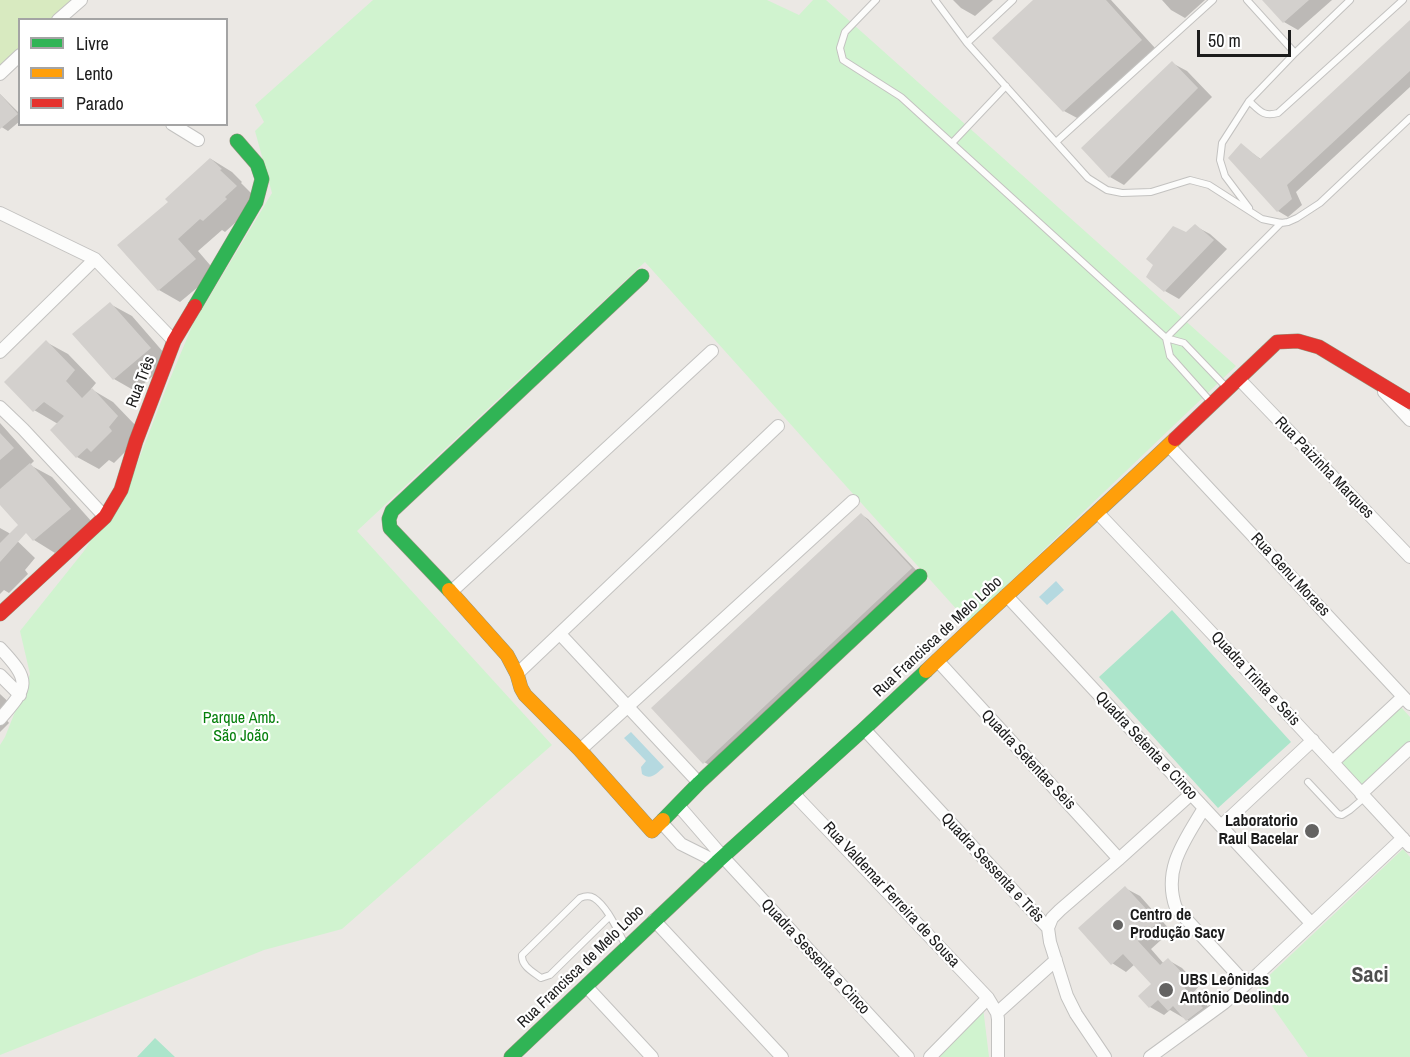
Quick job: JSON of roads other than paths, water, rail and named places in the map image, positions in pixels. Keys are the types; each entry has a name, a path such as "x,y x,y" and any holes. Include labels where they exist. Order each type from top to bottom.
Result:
{"street":[{"path":"60,18 74,2"},
{"path":"0,74 18,58"},
{"path":"175,126 198,140"},
{"name":"Rua Três","path":"0,614 105,517 121,490 136,441 174,341 256,202 262,179 257,164 237,141"},
{"path":"0,213 94,259 174,341"},
{"path":"0,352 94,259"},
{"path":"642,276 392,511 388,522 390,528 451,591 507,656 525,695 580,750 652,831 699,783 920,576"},
{"name":"Rua Francisca de Melo Lobo","path":"517,1055 654,920 1098,513 1278,342 1291,339 1318,347 1410,402"},
{"path":"451,591 712,351"},
{"name":"Rua Paizinha Marques","path":"1238,378 1410,557"},
{"path":"1370,378 1410,420"},
{"path":"0,407 105,517"},
{"path":"517,674 778,426"},
{"name":"Rua Genu Moraes","path":"1169,446 1407,700"},
{"path":"580,750 853,501"},
{"name":"Quadra Trinta e Seis","path":"1098,513 1313,740 1406,842"},
{"name":"Quadra Setenta e Cinco","path":"1006,596 1311,923"},
{"path":"560,634 699,783"},
{"path":"0,648 16,665 21,674 22,684 20,695 0,719"},
{"name":"Quadra Setentae Seis","path":"937,660 1119,859"},
{"path":"0,675 20,695"},
{"path":"1333,762 1407,700"},
{"name":"Quadra Sessenta e Três","path":"864,729 1048,928 1050,942 1067,996 1076,1014 1105,1057"},
{"path":"1221,826 1313,740"},
{"path":"1363,796 1410,748"},
{"name":"Rua Valdemar Ferreira de Sousa","path":"793,793 988,998 997,1013"},
{"path":"1048,928 1052,918 1060,910 1191,794"},
{"name":"Quadra Sessenta e Cinco","path":"678,806 720,860 908,1057"},
{"path":"1204,808 1177,854 1172,873 1171,897 1176,908 1246,984"},
{"path":"661,822 681,844 720,860"},
{"path":"1150,1057 1224,1003 1311,923 1406,842"},
{"path":"654,920 782,1057"},
{"path":"998,1057 997,1013 1056,960"},
{"path":"586,986 652,1057"},
{"path":"930,1057 988,998"}],"lane":[{"path":"876,0 845,32 840,48 843,60 901,97 1166,338 1184,343 1227,389"},
{"path":"935,0 967,43 1088,178 1107,190 1122,193 1151,192 1190,180 1209,185 1262,219 1288,222 1320,203 1410,118"},
{"path":"967,43 1013,0"},
{"path":"1056,142 1213,0"},
{"path":"1247,0 1295,53"},
{"path":"1252,213 1225,177 1220,160 1222,143 1249,101 1350,0"},
{"path":"1249,101 1262,113 1269,115 1278,113 1402,0"},
{"path":"952,143 1006,86"},
{"path":"1166,338 1281,223"},
{"path":"1166,338 1170,356 1212,403"},
{"path":"1308,782 1338,814 1342,815 1350,810 1363,796"},
{"path":"609,917 550,975 541,978 523,963 522,955 580,898 585,896 593,897 609,917 627,947"}],"water":[{"path":"1056,581 1064,590 1047,605 1039,597"},
{"path":"631,732 664,767 654,775 648,777 642,774 641,767 646,761 624,738"}],"place":[{"name":"Laboratorio Raul Bacelar","path":"1312,831"},
{"name":"Centro de Produção Sacy","path":"1118,925"},
{"name":"UBS Leônidas Antônio Deolindo","path":"1166,990"}],"district":[{"name":"Saci","path":"1370,976"}],"park label":[{"name":"Parque Amb. São João","path":"241,728"}]}
